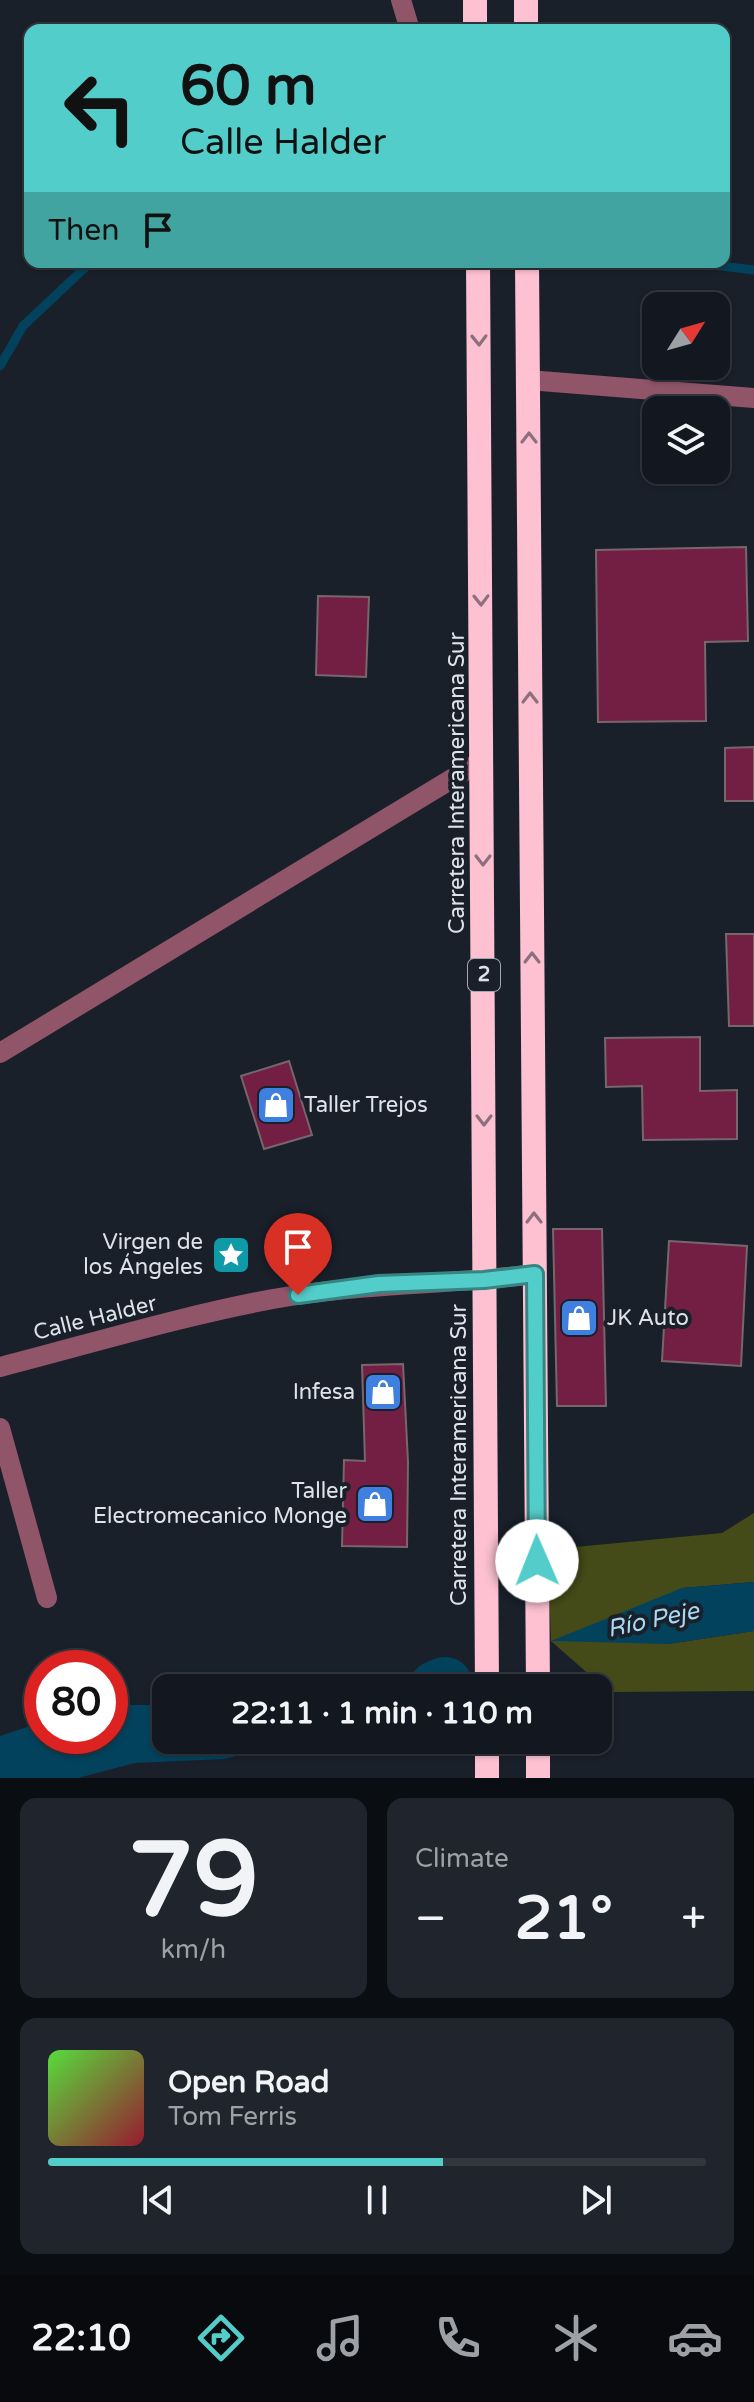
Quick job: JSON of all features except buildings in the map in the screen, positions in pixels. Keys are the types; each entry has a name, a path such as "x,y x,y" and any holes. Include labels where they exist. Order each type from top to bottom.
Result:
{"highway":[{"path":"475,0 475,24"},
{"path":"526,0 526,24"},
{"name":"Carretera Interamericana Sur","path":"478,268 487,1674"},
{"name":"2","path":"527,268 538,1674"},
{"path":"487,1754 487,1778"},
{"path":"538,1754 538,1778"}],"street":[{"path":"401,0 408,24"},
{"path":"528,380 754,398"},
{"path":"0,1053 483,760"},
{"name":"Calle Halder","path":"0,1367 271,1299 379,1284 484,1280 535,1274"},
{"path":"0,1428 47,1598"}],"green space":[{"path":"754,1513 754,1582 682,1588 668,1644 754,1631 754,1691 612,1692 612,1674 589,1674 551,1641 549,1589 565,1548 722,1533"}],"water":[{"name":"Río Peje","path":"754,1582 754,1631 668,1644 551,1641 682,1588"},
{"path":"128,1705 152,1705 152,1754 244,1754 224,1759 135,1763 78,1778 0,1778 0,1736 24,1728 24,1754 128,1754"}],"waterway":[{"path":"730,267 754,270"},
{"path":"0,366 23,326 85,268"}],"place":[{"name":"Taller Trejos","path":"276,1105"},
{"name":"Virgen de los Ángeles","path":"231,1255"},
{"name":"JK Auto","path":"579,1318"},
{"name":"Infesa","path":"383,1392"},
{"name":"Taller Electromecanico Monge","path":"375,1504"}],"route":[{"path":"298,1295 379,1284 484,1280 535,1274 537,1561"}]}
